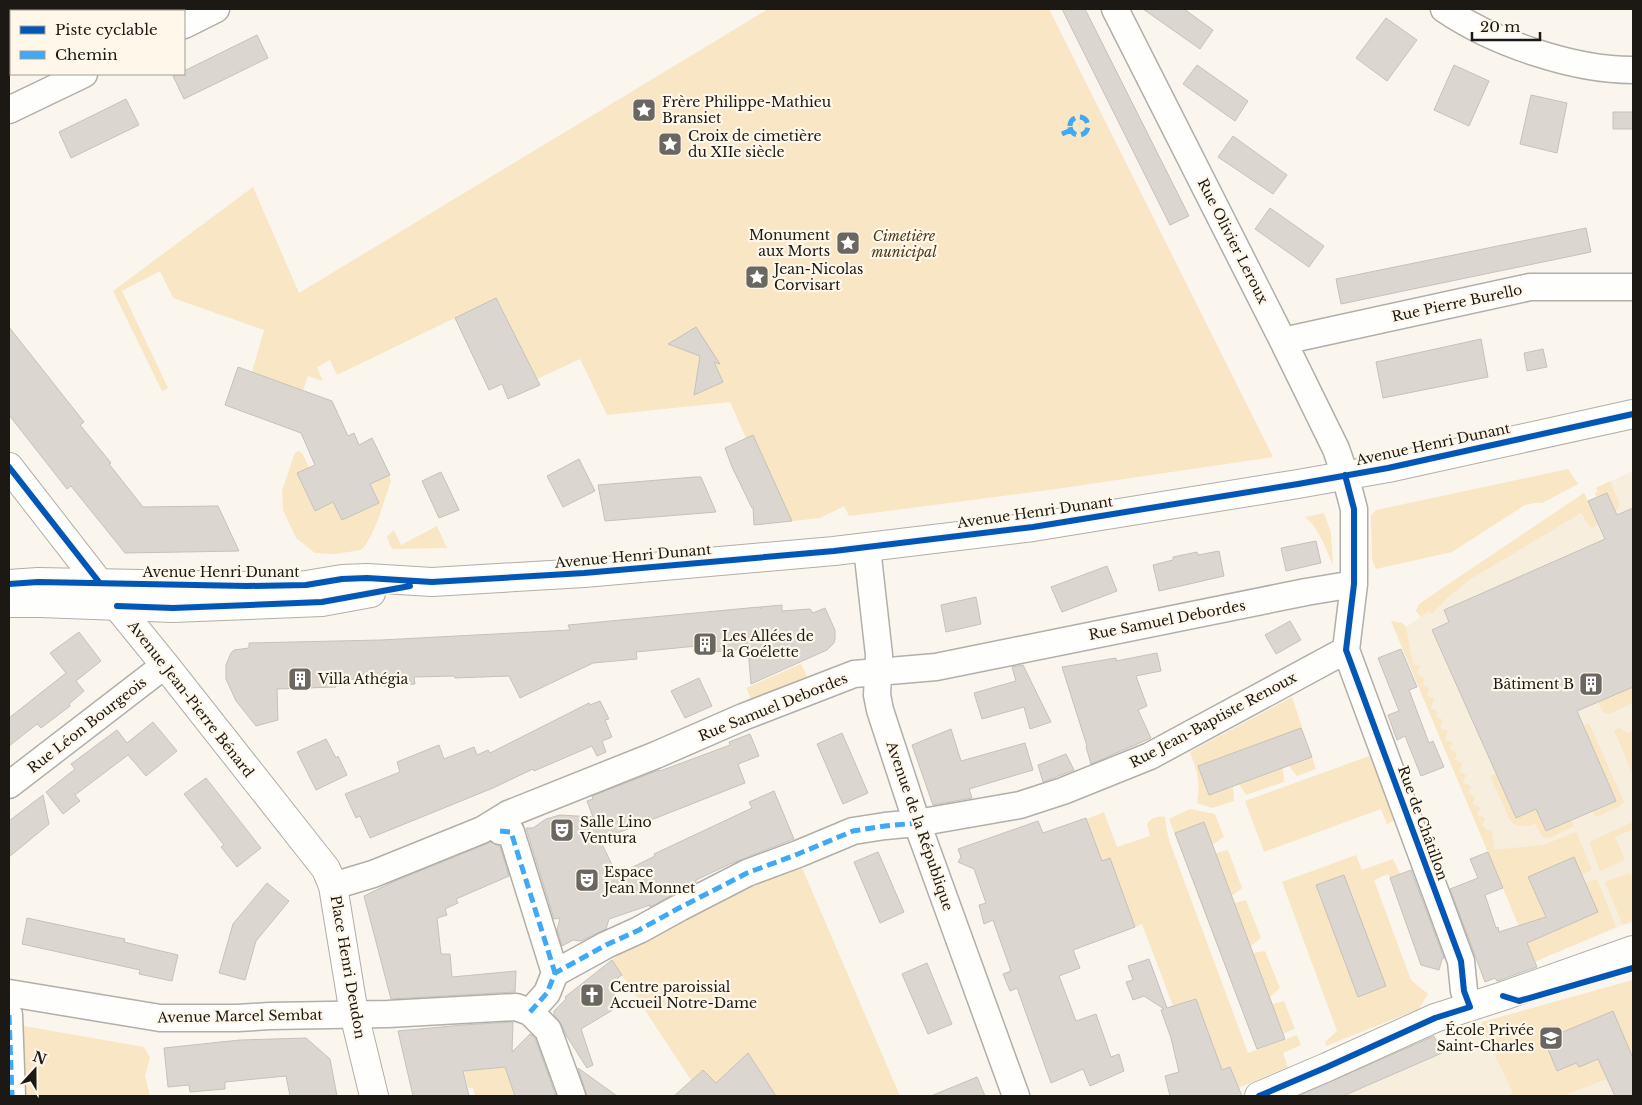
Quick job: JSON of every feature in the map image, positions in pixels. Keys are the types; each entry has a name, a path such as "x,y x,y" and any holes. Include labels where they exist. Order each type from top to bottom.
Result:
{"main road":[{"name":"Avenue Henri Dunant","path":"9,584 99,582 180,586 247,586 306,584 358,578 432,582 584,573 867,548 1033,527 1234,495 1388,468 1633,414"},
{"name":"Avenue Jean-Pierre Bénard","path":"9,466 117,606 326,869 333,886"},
{"name":"Avenue Henri Dunant","path":"9,603 173,608 322,602 432,582"},
{"name":"Place Henri Deudon","path":"333,886 354,1014 374,1096"},
{"path":"1258,1096 1435,1018 1633,950"}],"street":[{"path":"185,24 216,9"},
{"name":"Rue Olivier Leroux","path":"1115,9 1284,340 1336,449 1354,510 1354,584"},
{"path":"1444,9 1476,28 1531,51 1574,62 1619,70 1633,70"},
{"path":"9,110 82,75"},
{"name":"Rue Pierre Burello","path":"1284,340 1530,287 1633,287"},
{"name":"Avenue de la République","path":"867,548 879,655 877,696 880,710 917,823 1016,1096"},
{"path":"1346,650 1354,584"},
{"name":"Rue Samuel Debordes","path":"333,886 373,874 482,830 508,814 656,755 743,717 854,674 936,667 1354,584"},
{"name":"Rue Jean-Baptiste Renoux","path":"555,973 606,945 748,874 853,831 917,823 1020,805 1063,791 1150,756 1346,650"},
{"name":"Rue de Châtillon","path":"1346,650 1460,961 1464,991 1470,1007"},
{"name":"Rue Léon Bourgeois","path":"9,785 165,665"},
{"path":"500,831 511,832 555,973 547,992 530,1012 548,1030 572,1096"},
{"name":"Avenue Marcel Sembat","path":"9,993 160,1018 238,1018 516,1007 530,1012"},
{"path":"9,1016 12,1096"}],"shaded area":[{"path":"1633,471 1633,923 1623,925 1534,962 1391,621 1402,623 1406,627 1421,617 1416,611 1419,604 1584,493 1588,501 1597,497 1595,493 1598,492 1596,488"},
{"name":"École Privée Saint-Charles","path":"1633,980 1633,1096 1286,1096 1390,1052 1434,1036 1442,1053 1449,1043 1484,1033 1482,1022"}],"green space":[{"name":"Cimetière municipal","path":"768,9 1049,9 1273,457 1049,490 849,516 844,506 820,518 783,522 730,402 607,415 580,359 537,379 496,298 337,375 330,360 317,367 323,381 308,376 303,390 252,372 264,330 173,298 160,271 122,291 168,388 162,391 113,291 253,187 299,293"},
{"path":"299,451 309,467 316,465 342,520 379,503 370,484 389,475 391,481 379,517 366,545 361,550 335,554 315,553 296,538 283,510 282,491 294,455"},
{"path":"1568,469 1578,484 1542,503 1525,505 1452,552 1376,569 1372,560 1371,516 1376,510"},
{"path":"1610,481 1620,505 1608,520 1591,528 1581,513 1469,580 1446,599 1432,614 1429,611 1421,617 1416,611 1419,604 1584,493 1588,501 1597,497 1595,493 1598,492 1596,488"},
{"path":"1324,513 1331,533 1333,565 1318,533 1305,517"},
{"path":"437,526 447,548 393,549 390,546 387,536 394,530 401,545"},
{"path":"1391,621 1402,623 1406,627 1413,664 1420,666 1417,674 1425,678 1423,685 1429,688 1427,696 1434,699 1431,708 1437,711 1436,717 1443,720 1440,728 1448,731 1445,740 1453,742 1450,749 1457,753 1455,760 1462,763 1459,772 1466,775 1463,783 1471,786 1468,793 1475,797 1473,804 1480,808 1477,815 1485,818 1482,826 1492,832 1494,850 1543,845 1576,832 1592,870 1582,875 1585,883 1597,879 1616,927 1534,962"},
{"path":"801,664 808,678 753,703 746,688"},
{"path":"1633,687 1633,703 1609,714 1603,712 1598,702"},
{"path":"1292,697 1316,769 1297,776 1289,766 1283,768 1284,782 1246,795 1239,784 1233,786 1234,801 1212,808 1197,803 1198,777 1190,752"},
{"path":"1589,723 1624,802 1620,806 1596,817 1593,811 1616,800 1583,726"},
{"path":"1620,728 1627,733 1633,730 1633,775 1614,730"},
{"path":"1372,755 1396,820 1387,824 1381,809 1264,852 1245,801"},
{"path":"1497,773 1516,818 1536,809 1546,831 1571,820 1574,826 1546,838 1540,834 1536,824 1522,826 1513,824 1490,776"},
{"path":"1190,809 1215,814 1224,837 1212,845 1215,853 1228,850 1242,888 1232,896 1234,903 1246,900 1261,938 1251,946 1253,953 1265,951 1280,988 1270,997 1273,1004 1284,1001 1295,1029 1255,1045 1169,819"},
{"path":"1104,812 1117,847 1150,836 1148,822 1160,816 1165,817 1169,840 1248,1053 1297,1035 1301,1045 1283,1053 1288,1067 1238,1088 1230,1067 1222,1070 1196,999 1173,1006 1142,924 1135,927 1110,859 1102,861 1087,819"},
{"path":"1633,822 1633,829 1615,837 1625,860 1600,871 1589,842"},
{"path":"1356,855 1362,870 1393,859 1400,874 1390,878 1388,874 1374,880 1411,980 1428,994 1419,1009 1326,1046 1325,1042 1337,1031 1282,882"},
{"path":"800,863 900,1096 771,1096 746,1055 716,1083 703,1070 691,1080 612,960 644,937 750,880"},
{"path":"1630,873 1633,879 1633,920 1623,925 1605,882"},
{"path":"1633,980 1633,1055 1612,1011 1544,1040 1557,1071 1576,1063 1579,1067 1598,1059 1607,1079 1562,1096 1507,1096 1513,1093 1484,1033 1482,1022"},
{"path":"18,1025 144,1047 150,1058 145,1076 150,1096 22,1096"},
{"path":"503,1067 508,1069 509,1079 515,1096 475,1096 473,1088 468,1088 464,1071"}],"building":[{"path":"1062,9 1085,9 1189,216 1170,225"},
{"path":"1143,9 1184,9 1213,30 1200,49"},
{"path":"1386,18 1417,40 1387,81 1356,58"},
{"path":"257,35 268,58 184,99 173,76 185,75 185,71"},
{"path":"1197,65 1248,101 1235,121 1183,84"},
{"path":"1454,65 1489,81 1469,126 1434,110"},
{"path":"1531,95 1567,103 1557,153 1520,144"},
{"path":"126,99 139,125 71,158 59,132"},
{"path":"1613,112 1633,112 1633,129 1613,129"},
{"path":"1233,136 1287,175 1273,194 1218,157"},
{"path":"1270,208 1324,246 1309,267 1255,229"},
{"path":"1586,228 1591,252 1341,304 1336,279"},
{"path":"496,298 540,385 508,399 502,384 489,390 455,318"},
{"path":"9,327 84,422 80,425 143,507 218,506 239,551 125,553 71,486 67,489 9,415"},
{"path":"696,327 720,364 714,362 723,382 694,395 700,356 668,344"},
{"path":"1481,339 1488,377 1383,398 1376,362"},
{"path":"1543,349 1547,367 1527,371 1524,353"},
{"path":"238,367 332,401 348,436 354,433 359,445 372,438 390,475 370,484 379,503 342,520 333,502 315,511 297,473 315,465 301,433 225,405"},
{"path":"753,435 792,521 754,525 753,507 732,467 725,448"},
{"path":"579,459 595,491 563,507 547,476"},
{"path":"441,472 459,510 439,518 422,481"},
{"path":"701,477 716,512 605,521 598,485"},
{"name":"Bâtiment B","path":"1607,493 1617,515 1633,508 1633,687 1577,711 1616,801 1546,831 1536,809 1516,818 1432,630 1449,622 1444,610 1605,539 1588,501"},
{"path":"1316,541 1321,563 1286,571 1281,548"},
{"path":"1219,551 1224,576 1159,591 1153,565 1173,560 1173,557 1197,552 1198,555"},
{"path":"1107,566 1117,591 1062,612 1051,587"},
{"path":"976,597 981,624 946,632 941,605"},
{"path":"782,605 782,611 810,609 813,613 825,608 835,630 834,643 827,650 751,684 748,649 698,653 697,646 636,652 637,659 593,663 520,698 509,676 414,677 415,684 384,686 383,678 336,680 336,687 277,689 278,720 256,726 236,701 226,679 226,665 231,653 234,650 249,648 249,643 381,640 570,630 568,625 759,607 761,609 760,607"},
{"path":"1290,621 1301,640 1276,654 1265,635"},
{"path":"79,632 101,661 76,681 84,691 69,704 70,706 41,728 37,724 9,746 9,718 66,673 50,653"},
{"path":"1401,649 1417,687 1409,690 1429,743 1433,741 1444,767 1421,776 1405,736 1397,740 1388,715 1399,711 1378,658"},
{"path":"1157,653 1161,671 1136,676 1147,706 1138,710 1151,738 1091,764 1062,667 1116,658 1116,661"},
{"path":"1023,665 1051,722 1030,729 1024,707 982,719 974,693 1016,681 1012,667"},
{"path":"699,678 712,706 685,718 671,691"},
{"path":"600,701 609,719 605,720 612,737 602,741 606,752 597,756 592,746 370,838 360,816 356,818 345,794 400,772 397,762 439,745 444,759 474,747 477,755 488,750 490,753 589,703 590,705"},
{"path":"153,722 177,751 146,776 128,755 75,795 80,801 63,814 46,792 75,769 71,764 117,730 127,743"},
{"path":"1301,728 1312,757 1209,795 1198,766"},
{"path":"951,729 961,761 1025,743 1033,770 969,789 972,798 933,805 912,745"},
{"path":"842,733 868,793 843,804 817,744"},
{"path":"750,734 759,756 738,764 745,783 600,840 617,875 655,856 654,854 752,808 749,802 774,791 794,839 730,864 696,880 696,882 650,907 650,905 609,919 606,929 581,941 573,940 562,946 557,930 560,918 554,919 526,828 533,828 546,819 560,815 593,817 587,801 593,799 592,796 730,745 729,742"},
{"path":"326,739 336,758 338,756 347,775 316,790 297,752"},
{"path":"1066,754 1074,770 1043,782 1038,765"},
{"path":"206,778 261,848 237,867 221,847 224,845 184,794"},
{"path":"43,795 49,824 9,857 9,821"},
{"path":"1086,818 1102,861 1110,858 1135,927 1073,950 1080,968 1059,976 1076,1021 1096,1014 1111,1057 1119,1054 1124,1071 1090,1086 1083,1069 1051,1083 1017,988 1010,991 1003,974 1011,971 993,920 984,924 979,905 986,903 974,869 958,862 961,857 958,849 1038,821 1043,833"},
{"path":"1204,822 1285,1039 1257,1049 1175,833"},
{"path":"491,842 500,846 509,876 456,899 458,903 445,909 447,915 437,918 441,954 450,954 452,977 516,971 515,992 391,999 364,896 395,881"},
{"path":"878,852 904,912 880,923 854,862"},
{"path":"1488,852 1503,888 1485,895 1499,932 1546,917 1528,877 1574,857 1598,912 1527,943 1537,967 1497,981 1495,978 1485,982 1450,889 1478,878 1470,859"},
{"path":"1411,870 1444,958 1439,970 1421,965 1390,878"},
{"path":"1344,875 1386,986 1358,997 1316,885"},
{"path":"267,883 289,901 256,941 245,980 219,973 233,924"},
{"path":"27,918 125,939 124,942 178,955 172,981 139,974 140,970 22,944"},
{"path":"1149,959 1167,1008 1196,999 1222,1070 1230,1067 1242,1096 1170,1096 1165,1076 1179,1072 1171,1038 1161,1010 1164,1009 1144,996 1133,1000 1126,982 1133,980 1128,966"},
{"name":"Centre paroissial Accueil Notre-Dame","path":"612,960 622,975 608,985 621,1005 581,1029 593,1065 587,1068 566,1035 562,1025 554,1015 554,1011 566,999 565,997"},
{"path":"927,963 952,1024 928,1034 902,974"},
{"path":"1613,1011 1633,1058 1633,1096 1615,1096 1598,1059 1579,1067 1576,1063 1557,1071 1544,1040"},
{"path":"513,1022 512,1052 530,1034 535,1038 556,1096 515,1096 505,1067 463,1071 469,1096 413,1096 398,1031"},
{"path":"1434,1036 1442,1053 1343,1096 1298,1096"},
{"path":"306,1038 330,1059 337,1096 290,1096 286,1076 225,1082 225,1089 190,1092 189,1085 168,1087 164,1048 240,1040"},
{"path":"748,1053 776,1096 674,1096 703,1070 716,1083"},
{"path":"578,1068 617,1096 587,1096"},
{"path":"977,1077 985,1096 931,1096"}],"marked path":[{"path":"1079,117 1085,120 1088,126 1085,132 1079,135 1073,132 1070,126 1073,120 1079,117"},
{"path":"1062,134 1071,130"},
{"path":"530,1012 547,993 555,973 747,873 853,831 917,823"},
{"path":"500,831 511,832 555,973"},
{"path":"9,1015 12,1096"}],"cycle path":[{"path":"9,584 38,582 247,586 306,585 342,579 367,578 432,582 584,573 834,551 1033,527 1298,484 1388,468 1633,414"},
{"path":"9,467 99,582"},
{"path":"1345,475 1354,509 1354,584 1346,650 1461,961 1464,991 1470,1007"},
{"path":"117,606 173,608 322,602 410,586"},
{"path":"1503,996 1519,1001 1633,968"},
{"path":"1259,1096 1435,1018 1470,1007"}],"place":[{"name":"Frère Philippe-Mathieu Bransiet","path":"644,110"},
{"name":"Croix de cimetière du XIIe siècle","path":"670,144"},
{"name":"Monument aux Morts","path":"848,243"},
{"name":"Jean-Nicolas Corvisart","path":"757,277"},
{"name":"Les Allées de la Goélette","path":"705,644"},
{"name":"Villa Athégia","path":"300,679"},
{"name":"Bâtiment B","path":"1591,684"},
{"name":"Salle Lino Ventura","path":"562,830"},
{"name":"Espace Jean Monnet","path":"587,880"},
{"name":"Centre paroissial Accueil Notre-Dame","path":"592,995"},
{"name":"École Privée Saint-Charles","path":"1551,1038"}]}
